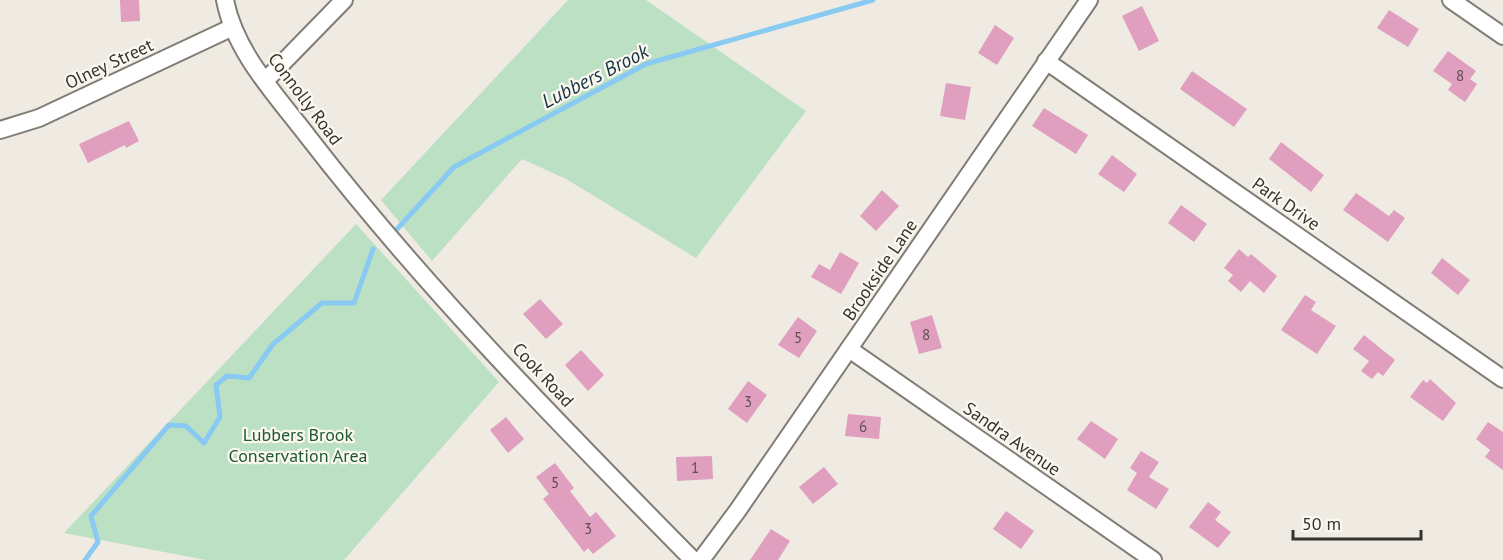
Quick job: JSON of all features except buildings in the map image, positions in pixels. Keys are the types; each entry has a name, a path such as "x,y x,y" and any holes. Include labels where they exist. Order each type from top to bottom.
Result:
{"street":[{"name":"Connolly Road","path":"225,0 237,39 265,81 368,214"},
{"path":"265,81 344,0"},
{"name":"Brookside Lane","path":"701,560 849,350 1089,0"},
{"path":"1451,0 1503,36"},
{"name":"Olney Street","path":"0,130 39,118 233,27"},
{"name":"Park Drive","path":"1046,61 1503,379"},
{"name":"Cook Road","path":"368,214 588,453 693,560"},
{"name":"Sandra Avenue","path":"849,350 1152,560"}],"green space":[{"path":"568,0 646,0 806,111 696,258 566,179 522,159 432,261 381,200"},
{"name":"Lubbers Brook Conservation Area","path":"356,224 499,382 344,560 206,560 64,533"}],"waterway":[{"name":"Lubbers Brook","path":"397,229 454,167 646,64 873,0"},
{"name":"Lubbers Brook","path":"85,560 98,542 91,516 169,425 186,426 204,443 220,417 216,385 227,376 249,378 273,344 322,303 354,303 373,249"}]}
